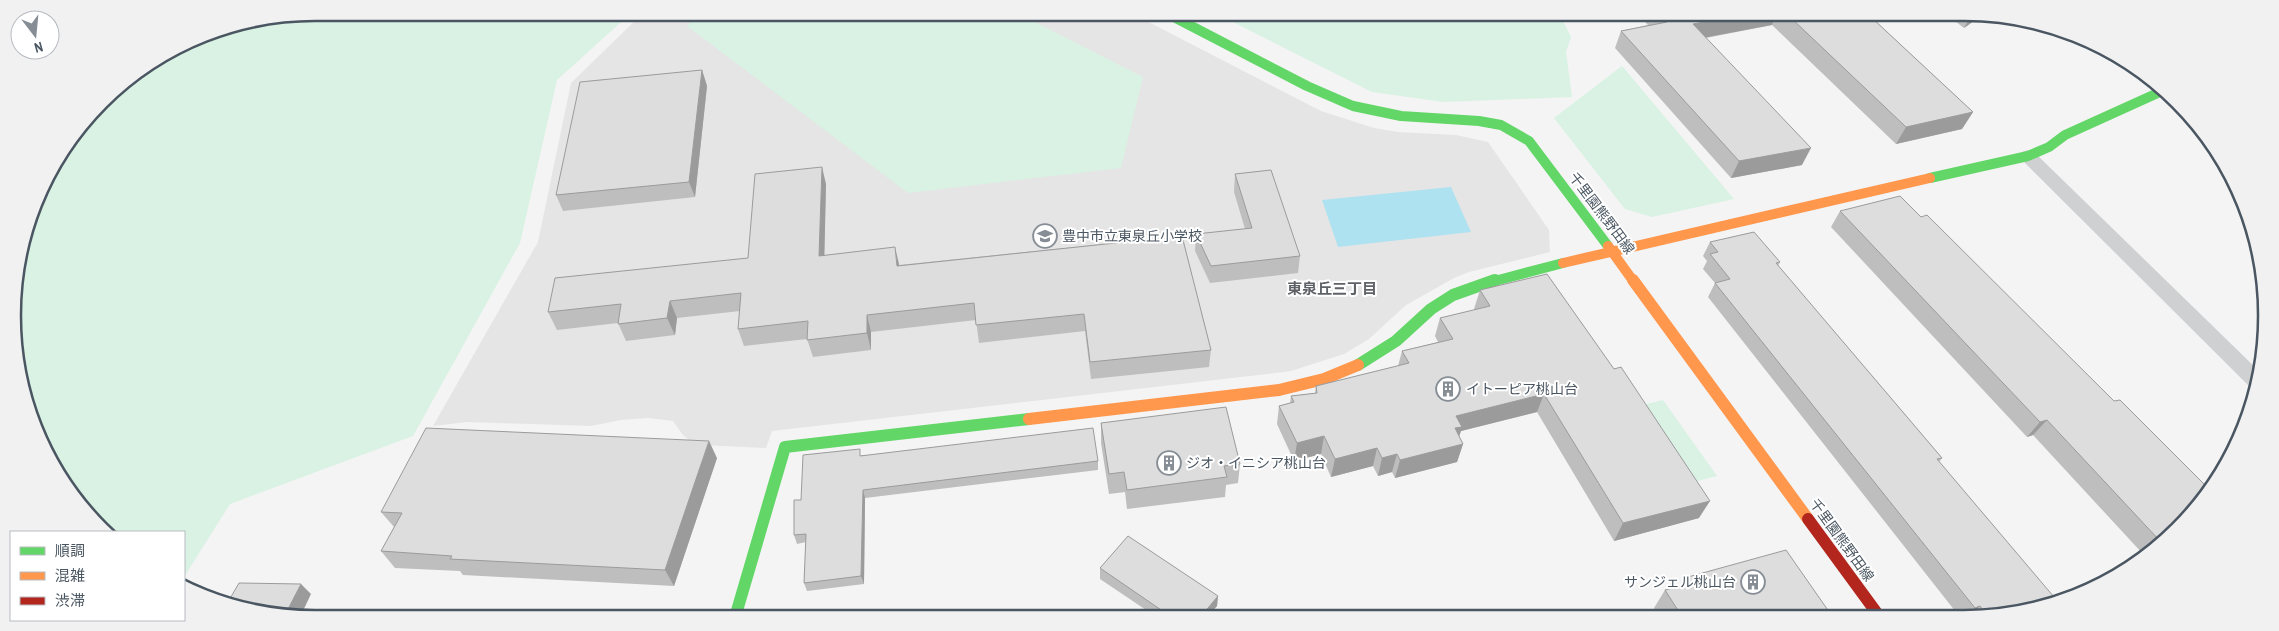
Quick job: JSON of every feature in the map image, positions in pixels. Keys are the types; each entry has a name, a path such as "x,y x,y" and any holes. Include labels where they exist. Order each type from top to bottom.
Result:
{"street":[{"name":"千里園熊野田線","path":"1182,21 1307,86 1353,106 1401,116 1479,121 1501,125 1529,141 1612,251 1875,610"},
{"path":"737,610 785,446 1279,390 1306,385 1329,379 1374,356 1393,344 1432,308 1461,291 1503,278 1656,240 2028,156 2049,147 2065,135 2157,93"}],"lane":[{"path":"2028,156 2251,376"}],"shaded area":[{"name":"豊中市立東泉丘小学校","path":"635,21 1147,21 1321,111 1374,128 1398,132 1456,135 1488,142 1549,230 1550,252 1469,272 1454,278 1406,305 1369,339 1344,354 1291,371 772,431 766,448 702,445 690,441 682,434 673,421 649,418 621,420 591,426 467,422 433,426 538,242 571,83"}],"green space":[{"path":"316,21 622,21 557,80 520,243 413,436 230,504 185,575 185,531 115,531 94,510 71,479 52,446 37,410 27,373 22,335 22,296 27,258 37,221 52,185 71,152 94,121 121,94 168,61 221,37 258,27"},
{"path":"692,21 1033,21 1143,77 1121,168 908,193 687,26"},
{"path":"1231,21 1563,21 1571,37 1566,52 1572,97 1444,102 1372,92"},
{"path":"1622,66 1734,199 1652,217 1625,209 1554,118"},
{"path":"1663,400 1717,476 1686,484 1634,407"}],"water":[{"path":"1451,187 1471,232 1338,247 1322,200"}],"building":[{"path":"1709,21 1693,24 1811,148 1739,161 1621,31 1667,22"},
{"path":"1794,21 1875,21 1973,112 1906,127"},
{"path":"702,70 689,182 556,195 580,82"},
{"path":"822,167 819,256 895,247 897,266 1182,236 1211,350 1090,362 1084,314 976,325 974,303 867,315 867,333 807,340 808,321 738,329 741,293 670,301 667,318 618,324 621,304 548,312 555,278 748,258 755,174"},
{"path":"1271,170 1300,256 1211,266 1196,234 1252,228 1235,174"},
{"path":"1900,196 1921,217 1927,215 2114,401 2120,400 2204,484 2185,510 2157,538 2047,420 2040,422 1840,211"},
{"path":"1754,232 1780,262 1776,263 1942,458 1937,459 2053,596 2002,607 1982,609 1980,606 1975,608 1715,283 1730,279 1710,254 1718,252 1710,242"},
{"path":"1547,274 1614,369 1621,367 1710,501 1623,523 1544,394 1456,416 1462,427 1455,428 1463,444 1400,460 1397,454 1382,458 1377,448 1335,459 1324,436 1297,443 1279,406 1294,402 1291,396 1317,393 1316,386 1409,363 1402,351 1453,339 1440,318 1490,306 1480,290"},
{"name":"ジオ・イニシア桃山台","path":"1226,407 1240,464 1224,466 1227,477 1127,490 1124,472 1109,474 1101,423"},
{"path":"426,428 709,441 665,570 450,559 452,556 381,551 402,513 381,512"},
{"path":"1093,428 1098,461 863,490 861,576 804,583 806,534 794,535 794,500 801,500 803,455 860,449 860,456"},
{"path":"1128,536 1218,596 1206,610 1161,610 1100,568"},
{"path":"1786,550 1828,610 1678,610 1665,590 1691,583 1688,577"},
{"path":"239,583 301,584 288,608 258,604 231,597"}],"traffic: fast":[{"path":"1182,21 1307,86 1353,106 1401,116 1479,121 1501,125 1529,141 1608,246"},
{"path":"1930,178 2028,156 2049,147 2065,135 2157,93"},
{"path":"1358,365 1396,341 1431,309 1453,295 1478,285 1563,263"},
{"path":"737,610 785,447 1029,419"}],"traffic: slow":[{"path":"1563,263 1930,178"},
{"path":"1608,246 1808,519"},
{"path":"1029,419 1279,390 1324,379 1358,365"}],"traffic: jam":[{"path":"1808,519 1875,610"}],"place":[{"name":"豊中市立東泉丘小学校","path":"1045,236"},
{"name":"イトーピア桃山台","path":"1448,389"},
{"name":"ジオ・イニシア桃山台","path":"1169,463"},
{"name":"サンジェル桃山台","path":"1753,582"}],"district":[{"name":"東泉丘三丁目","path":"1332,288"}]}
